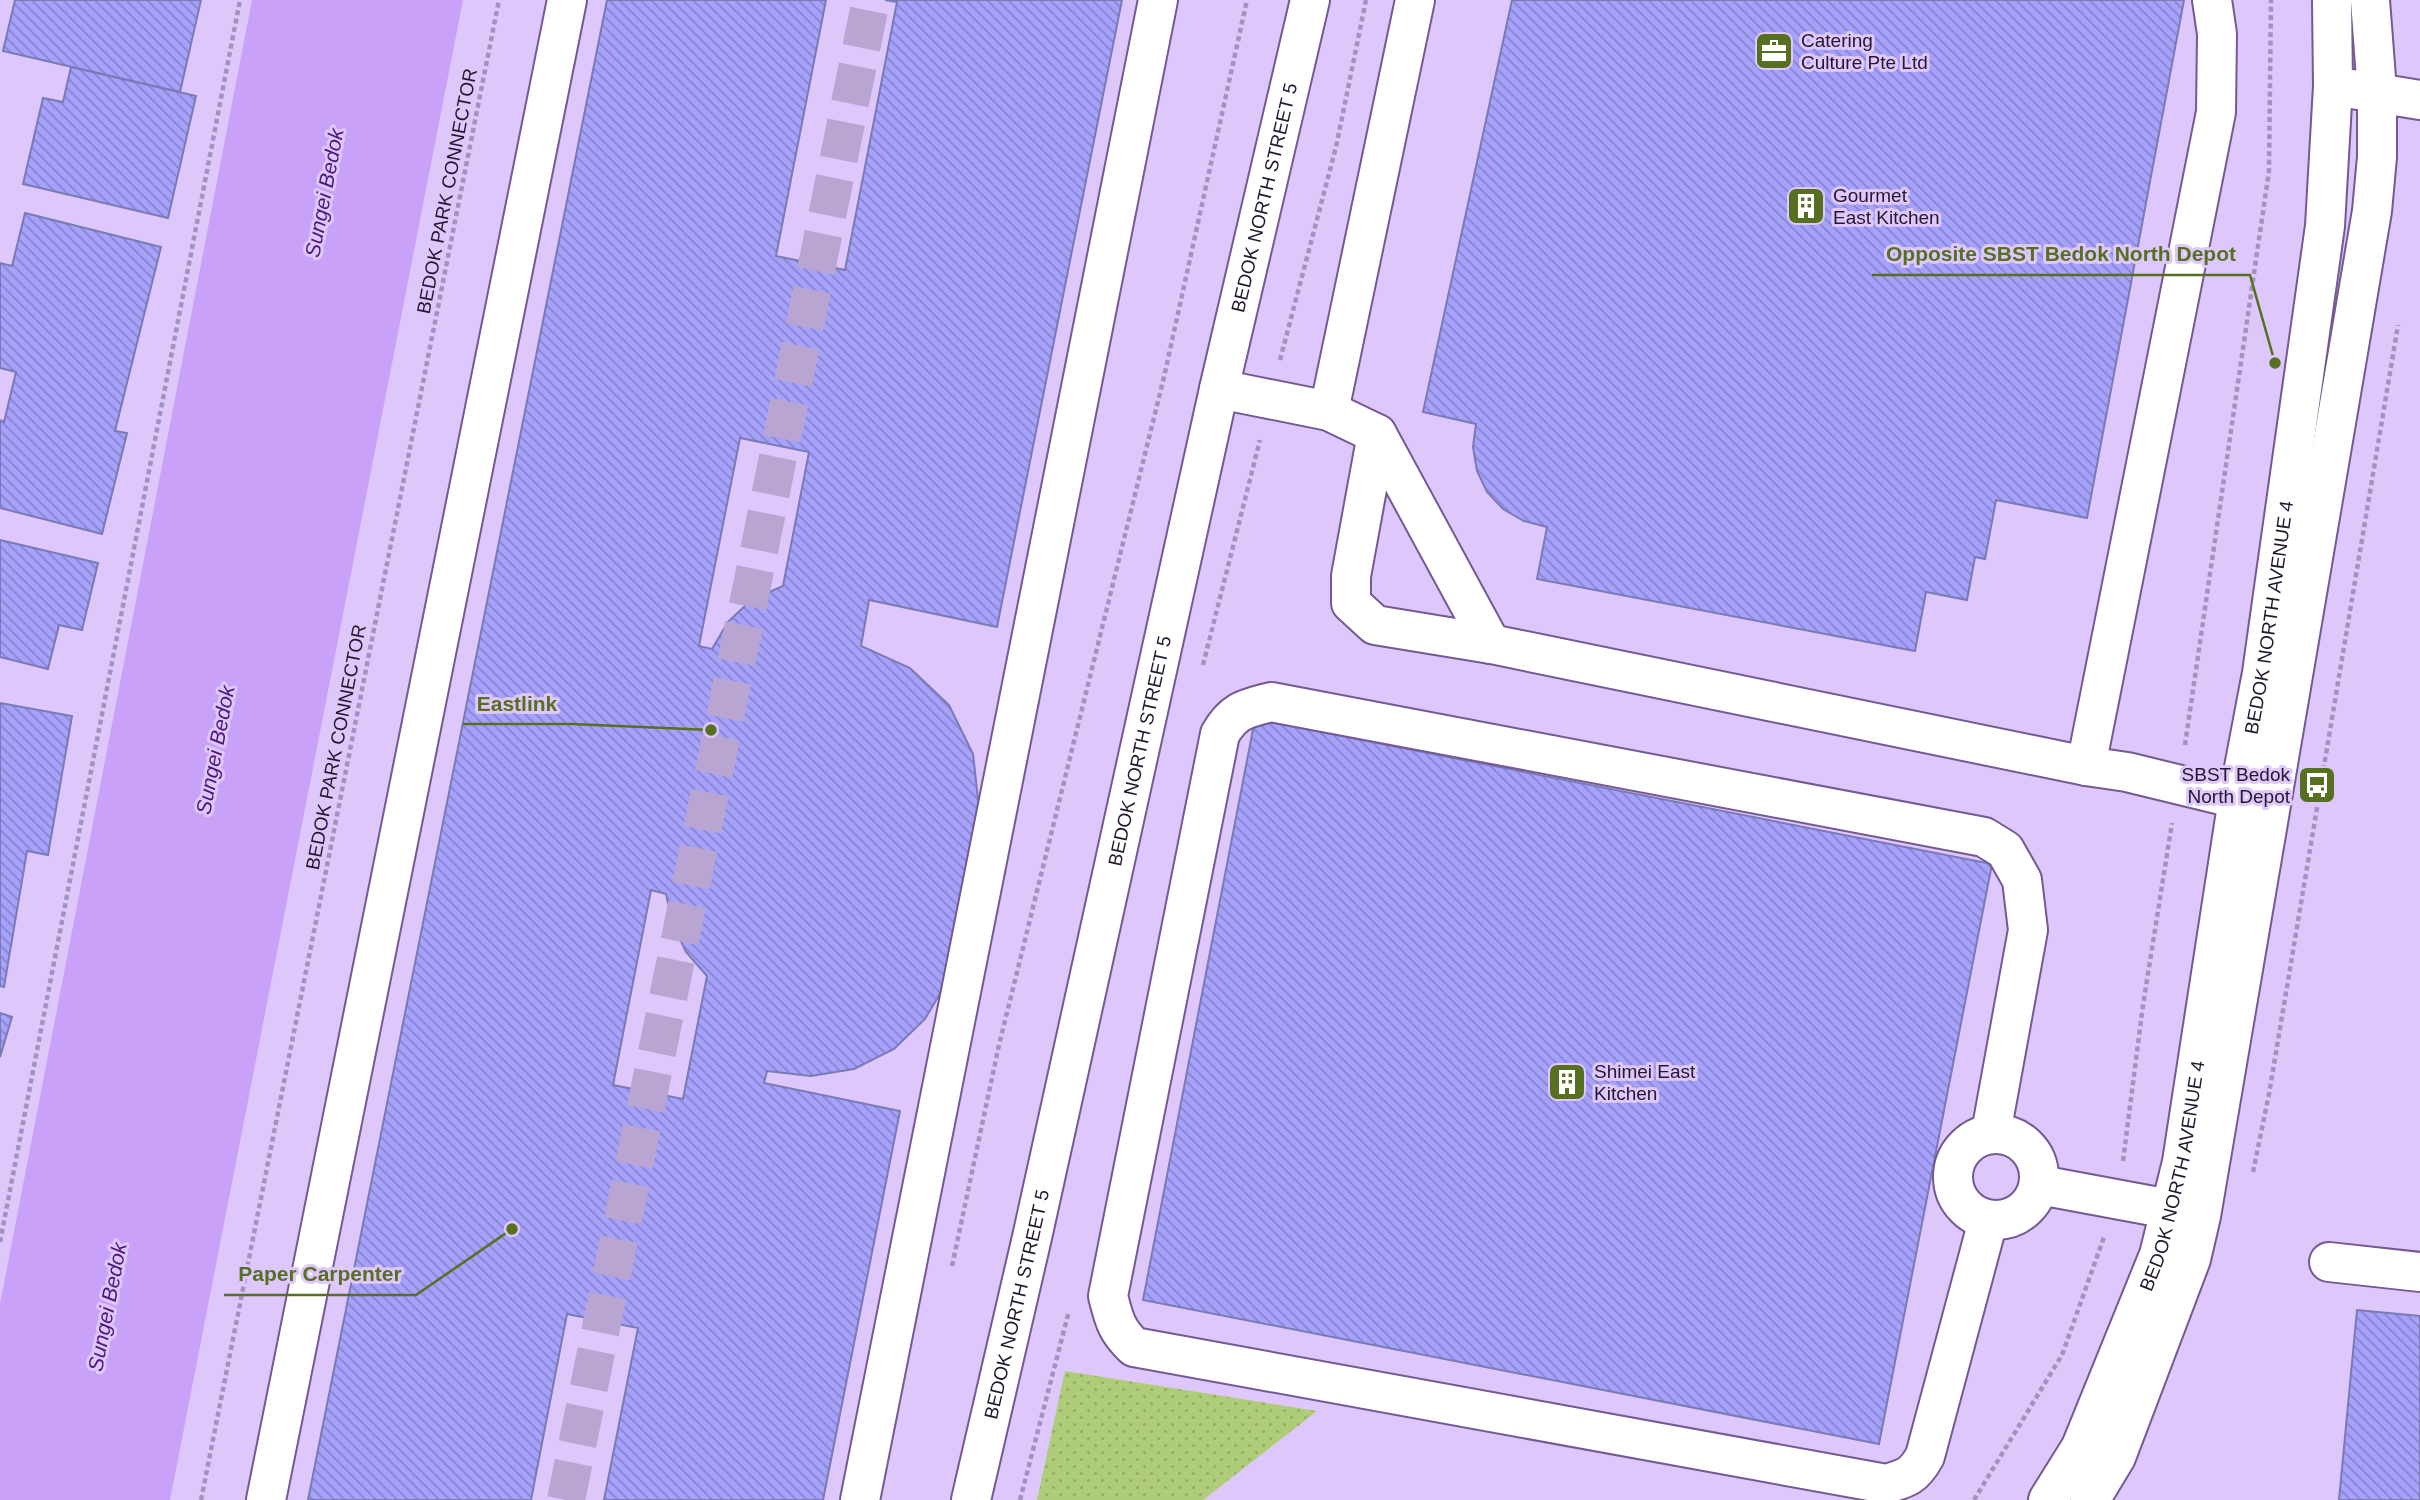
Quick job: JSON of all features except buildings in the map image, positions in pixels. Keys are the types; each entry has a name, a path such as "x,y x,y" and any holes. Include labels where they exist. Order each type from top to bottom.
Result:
{"street":[{"path":"266,1500 567,0"},
{"path":"860,1500 1158,0"},
{"name":"BEDOK NORTH STREET 5","path":"971,1500 1042,1193 1219,389 1310,0"},
{"path":"1329,411 1415,0"},
{"path":"2085,766 2216,112 2217,34 2212,0"},
{"name":"BEDOK NORTH AVENUE 4","path":"2090,1500 2116,1457 2191,1259 2186,1212 2195,1087 2238,799 2262,673 2325,226 2333,86 2332,0"},
{"name":"BEDOK NORTH AVENUE 4","path":"2048,1500 2081,1447 2159,1255 2186,1212 2372,211 2377,157 2377,91 2370,0"},
{"path":"2333,86 2420,100"},
{"path":"1219,389 1329,411 1377,434 1491,644"},
{"path":"1377,434 1351,576 1351,603 1375,625 1491,644 2085,766 2127,772 2238,799"},
{"path":"1988,1220 1925,1456 1916,1471 1904,1479 1886,1484 1134,1347 1115,1324 1108,1296 1220,734 1228,720 1241,710 1271,702 1984,837 2006,850 2022,880 2028,930 1991,1133"},
{"path":"1991,1133 2011,1135 2028,1146 2038,1164 2040,1185 2030,1205 2011,1218 1988,1220 1969,1212 1956,1196 1952,1176 1957,1155 1971,1140 1991,1133"},
{"path":"2040,1185 2186,1212"},
{"path":"2329,1262 2420,1272"}],"path":[{"path":"0,1242 240,0"},
{"name":"BEDOK PARK CONNECTOR","path":"201,1500 499,0"},
{"path":"951,1272 1002,1031 1164,377 1247,0"}],"green space":[{"path":"1065,1371 1317,1411 1203,1500 1037,1500"}],"water":[{"name":"Sungei Bedok","path":"252,0 463,0 170,1500 0,1500 0,1304"}],"tunnel":[{"path":"566,1500 871,0"}],"place":[{"name":"Catering Culture Pte Ltd","path":"1774,51"},
{"name":"Gourmet East Kitchen","path":"1806,206"},
{"name":"Opposite SBST Bedok North Depot","path":"2275,363"},
{"name":"Eastlink","path":"711,730"},
{"name":"SBST Bedok North Depot","path":"2317,785"},
{"name":"Shimei East Kitchen","path":"1567,1082"},
{"name":"Paper Carpenter","path":"512,1229"}]}
